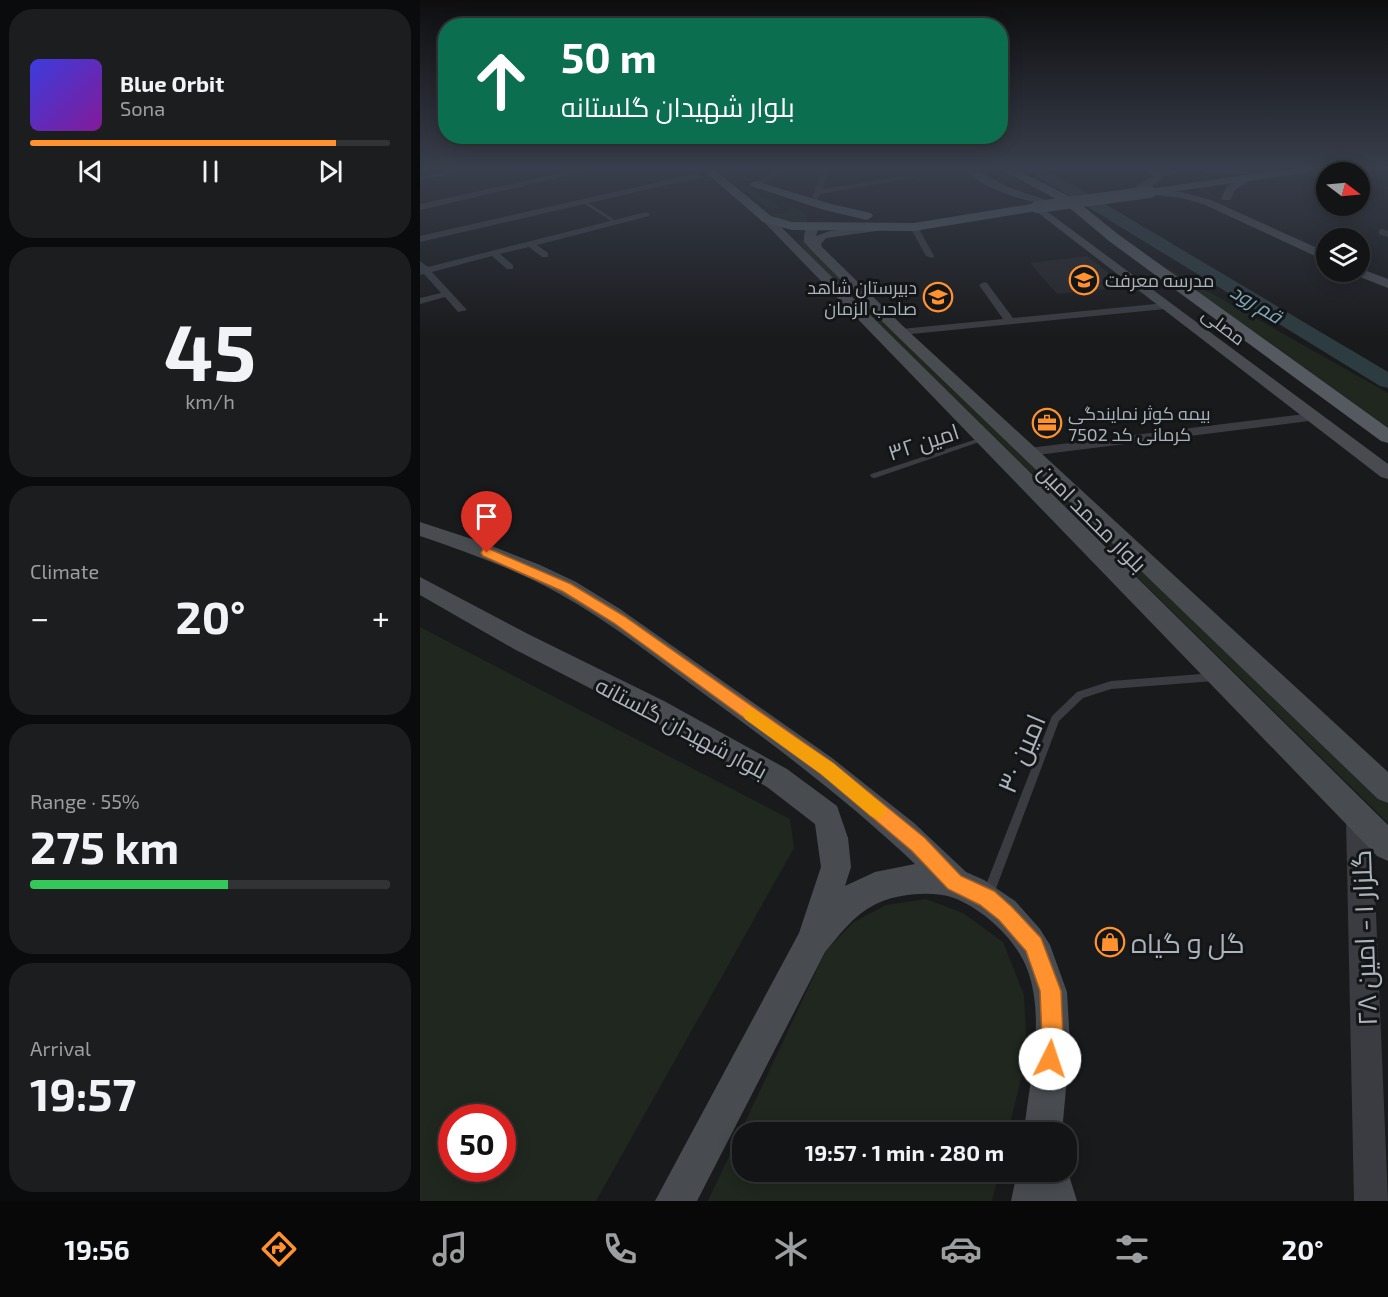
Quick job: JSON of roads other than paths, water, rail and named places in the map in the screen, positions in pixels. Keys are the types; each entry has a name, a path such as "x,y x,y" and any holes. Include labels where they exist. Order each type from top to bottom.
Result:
{"main road":[{"path":"781,225 813,238"},
{"name":"بلوار محمد امین","path":"782,225 788,241 1388,846"},
{"path":"813,225 815,243 822,237 897,225"},
{"path":"846,225 876,228"},
{"name":"مصلی","path":"1067,225 1165,306 1388,474"},
{"path":"1093,225 1114,238"},
{"path":"1098,225 1388,437"},
{"path":"1257,225 1316,252"},
{"path":"1273,225 1316,245"},
{"path":"788,241 799,237 813,238 855,227"},
{"name":"بلوار محمد امین","path":"813,238 902,332 1388,790"},
{"path":"1370,268 1388,275"},
{"path":"1370,277 1388,284"},
{"name":"بلوار شهیدان گلستانه","path":"420,529 466,544 530,570 566,588 619,620 827,768 918,844 955,882"},
{"name":"بلوار شهیدان گلستانه","path":"420,585 522,642 656,709 767,772 826,816 833,838 836,867 813,939"},
{"path":"675,1201 813,939 835,915 873,888 910,881 955,882 987,898 1005,913 1034,945 1050,991 1053,1038 1044,1122"},
{"path":"1031,1201 1035,1182"},
{"path":"1052,1182 1057,1201"}],"street":[{"path":"420,239 480,225"},
{"path":"422,269 599,225"},
{"path":"919,225 930,256"},
{"path":"530,243 545,255"},
{"path":"493,253 510,267"},
{"path":"422,269 462,310"},
{"path":"984,285 1011,322"},
{"path":"420,301 447,294"},
{"path":"902,332 1165,306"},
{"path":"1029,452 1312,417"},
{"name":"گلزار ۱ - امین ۲۸","path":"1359,818 1372,1201"}],"lane":[{"name":"امین ۳۲","path":"873,476 983,440"},
{"name":"امین ۳۰","path":"987,898 1055,719 1063,711 1080,695 1111,685 1218,677"}],"waterway":[{"name":"قم رود","path":"1130,225 1388,381"}],"place":[{"name":"مدرسه معرفت","path":"1084,280"},
{"name":"دبیرستان شاهد صاحب الزمان","path":"938,297"},
{"name":"بیمه کوثر نمایندگی کرمانی کد 7502","path":"1047,423"},
{"name":"گل و گیاه","path":"1110,942"}]}
